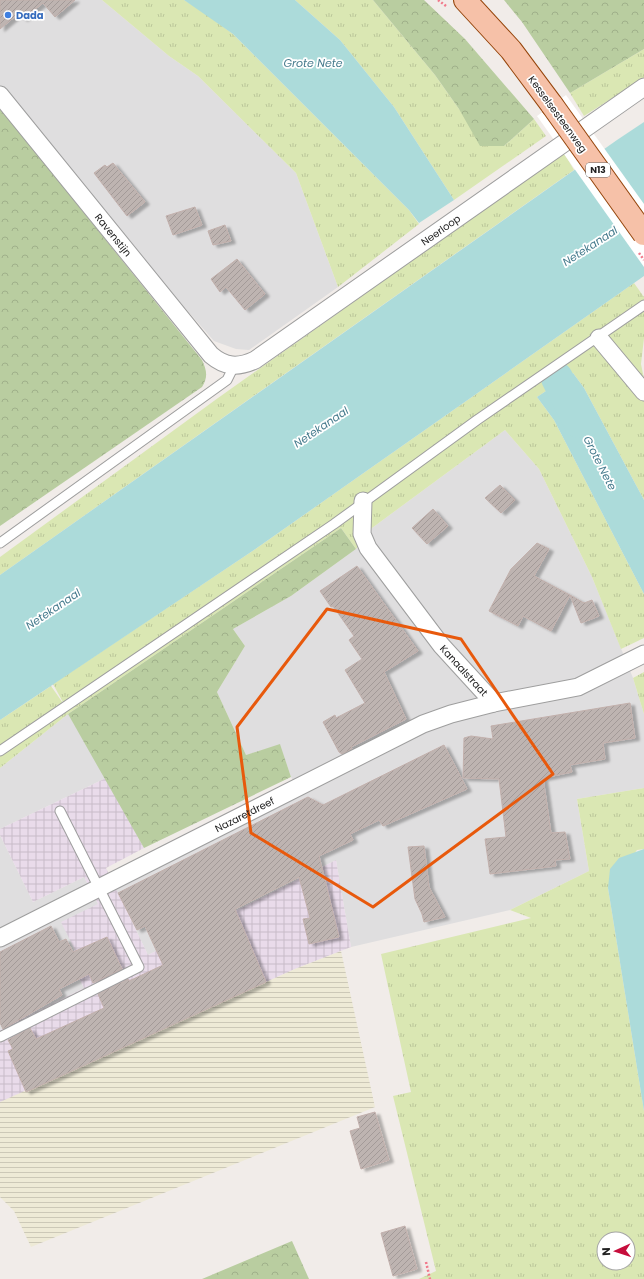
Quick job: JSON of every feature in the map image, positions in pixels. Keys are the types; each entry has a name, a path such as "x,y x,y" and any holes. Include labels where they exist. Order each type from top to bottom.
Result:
{"main road":[{"name":"Kesselsesteenweg","path":"465,0 511,50 644,234"}],"street":[{"name":"Neerloop","path":"234,366 246,364 255,360 644,87"},
{"name":"Ravenstijn","path":"0,95 211,355 218,360 234,366"},
{"path":"600,338 644,392"},
{"name":"Kanaalstraat","path":"364,501 362,534 368,548 440,645 494,703 578,687 644,654"},
{"name":"Nazaretdreef","path":"0,938 424,724 451,714 494,703"}],"lane":[{"path":"0,750 327,528 477,420 600,338 644,305"},
{"path":"0,544 227,380 234,366"},
{"path":"0,1037 138,967 60,811"}],"path":[{"path":"426,1262 430,1279"}],"highlighted area":[{"path":"327,609 461,639 553,774 373,907 251,833 237,727"}],"shaded area":[{"path":"0,0 102,0 169,56 198,76 296,173 338,287 249,350 236,349 214,341 0,97"},
{"path":"505,430 539,469 592,577 633,678 644,714 644,788 577,799 589,871 510,910 351,947 336,860 148,955 115,887 300,793 291,777 280,745 246,755 217,692 245,646 233,629 291,596 356,549 372,528"},
{"path":"68,714 106,778 0,829 0,768"},
{"path":"106,778 144,848 106,868 148,955 336,860 351,947 295,969 0,1103 0,1030 84,988 67,954 75,950 61,922 98,904 84,877 33,902 0,835 0,829"},
{"path":"0,835 33,902 84,877 98,904 75,950 68,954 84,988 0,1030"},
{"path":"341,951 375,1107 31,1247 14,1211 0,1197 0,1102 295,969"}],"green space":[{"path":"102,0 184,0 199,9 233,34 409,210 419,224 338,287 296,173 198,76 169,56"},
{"path":"295,0 373,0 435,75 459,109 504,146 534,119 546,136 454,200 394,107 340,40"},
{"path":"373,0 424,0 465,39 534,119 504,146 480,146 459,109 435,75"},
{"path":"504,0 644,0 644,49 570,93 522,22"},
{"path":"644,49 644,78 584,116 570,93"},
{"path":"0,108 202,360 206,374 202,387 0,526"},
{"path":"564,153 574,170 0,575 0,557 218,398"},
{"path":"634,283 644,297 644,338 641,364 644,379 644,500 584,388 573,373 537,397 554,420 644,594 644,638 621,649 592,577 539,469 505,430 372,528 356,549 341,528 68,714 0,768 0,720 51,686 65,706 53,684 254,550"},
{"path":"341,528 356,549 291,596 233,629 245,646 217,692 246,755 280,744 291,777 144,848 68,714"},
{"path":"644,672 644,714 633,678"},
{"path":"644,788 644,849 637,850 608,888 644,1111 644,1279 419,1279 436,1271 393,1096 411,1092 381,954 531,918 510,910 589,871 577,799"},
{"path":"292,1241 309,1279 202,1279"}],"water":[{"name":"Grote Nete","path":"184,0 295,0 340,40 394,107 454,200 419,223 409,210 233,34"},
{"name":"Netekanaal","path":"644,122 644,276 254,550 0,720 0,575"},
{"path":"573,373 584,388 644,500 644,594 554,420 537,397"},
{"path":"644,849 644,1111 608,888 610,869 619,858"}],"pier":[{"path":"566,95 644,204 644,267 537,116"}],"building":[{"name":"Dada","path":"0,0 75,0 55,17 43,3 23,19 18,14 0,29"},
{"path":"113,163 145,202 127,216 94,173 105,165 107,167"},
{"path":"195,207 202,225 173,235 166,216"},
{"path":"225,225 231,241 213,245 208,231"},
{"path":"237,259 265,294 245,310 226,287 220,292 211,279"},
{"path":"500,485 515,500 501,513 485,498"},
{"path":"433,509 448,526 427,544 412,528"},
{"path":"537,543 549,549 534,576 570,595 551,631 523,616 518,626 489,611 511,569"},
{"path":"357,566 418,651 384,672 406,719 351,747 352,749 342,754 339,752 323,722 335,715 336,718 365,703 345,670 362,659 349,640 354,636 333,606 331,607 320,591"},
{"path":"570,595 584,603 592,600 599,616 581,623"},
{"path":"630,703 635,738 603,743 605,759 570,765 572,772 543,778 551,833 565,832 570,859 555,860 556,866 490,874 485,839 506,837 499,779 463,778 464,738 471,736 493,739 491,726"},
{"path":"444,745 467,789 383,826 379,820 350,834 353,840 319,856 339,937 309,944 303,919 310,918 299,877 235,909 266,982 26,1092 8,1051 13,1049 8,1040 30,1028 36,1039 104,1008 98,994 128,979 129,981 163,965 145,926 137,930 118,893 308,797 323,805"},
{"path":"424,846 429,887 445,917 424,922 415,899 408,847"},
{"path":"51,926 59,942 66,939 73,952 107,937 122,969 93,983 89,974 59,989 62,995 3,1029 0,1023 0,952"},
{"path":"375,1112 389,1160 361,1169 350,1131 360,1128 357,1117"},
{"path":"405,1226 417,1269 393,1276 381,1233"}],"waterway":[{"name":"Grote Nete","path":"557,378 579,422"}],"place":[{"name":"Dada","path":"8,15"}]}
